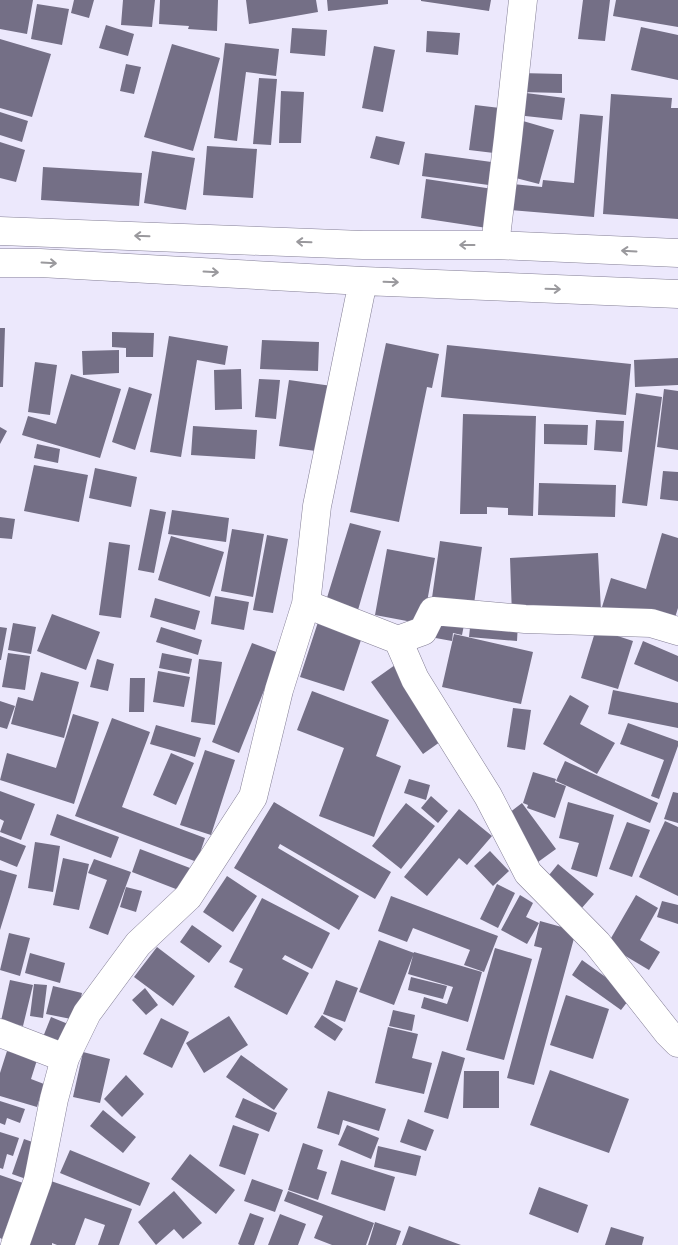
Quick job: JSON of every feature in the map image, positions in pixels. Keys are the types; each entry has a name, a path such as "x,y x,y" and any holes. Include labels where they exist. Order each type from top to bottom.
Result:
{"street":[{"path":"495,245 523,0"},
{"path":"0,231 363,245 495,245 678,253"},
{"path":"0,263 40,263 363,281 678,294"},
{"path":"16,1245 38,1180 54,1099 65,1058 87,1013 138,944 188,897 253,797 279,690 306,604 317,506 363,281"},
{"path":"306,604 398,640 423,631 433,611 525,619 651,624 678,631"},
{"path":"398,640 416,679 488,796 528,873 597,944 678,1043"},
{"path":"0,1034 65,1058"}],"building":[{"path":"0,0 33,0 27,34 0,29"},
{"path":"74,0 94,0 89,18 71,13"},
{"path":"123,0 155,0 152,27 121,25"},
{"path":"160,0 218,0 217,31 188,29 189,26 159,24"},
{"path":"246,0 316,0 318,12 249,24"},
{"path":"327,0 388,0 388,4 328,11"},
{"path":"421,0 491,0 489,11"},
{"path":"583,0 610,0 605,41 578,39"},
{"path":"616,0 678,0 678,27 613,16"},
{"path":"37,4 69,9 62,45 31,39"},
{"path":"106,25 134,34 128,56 99,48"},
{"path":"641,27 678,35 678,80 631,70"},
{"path":"292,28 327,30 325,56 290,53"},
{"path":"427,31 460,33 458,55 426,52"},
{"path":"0,39 51,54 32,117 0,108"},
{"path":"225,43 279,49 276,76 246,72 237,141 214,138"},
{"path":"172,44 220,58 193,151 144,137"},
{"path":"374,46 395,50 383,112 362,108"},
{"path":"126,64 141,67 134,94 120,91"},
{"path":"520,73 562,74 562,93 520,92"},
{"path":"259,78 277,79 271,145 253,144"},
{"path":"281,91 304,92 301,143 279,143"},
{"path":"518,92 565,98 562,120 516,115"},
{"path":"611,94 672,98 671,108 678,108 678,219 603,214"},
{"path":"475,105 500,108 494,153 469,150"},
{"path":"0,112 28,121 22,142 0,135"},
{"path":"580,114 603,116 594,217 510,210 513,184 542,187 543,180 574,183"},
{"path":"523,121 554,130 539,184 508,176"},
{"path":"376,136 405,142 399,165 370,158"},
{"path":"0,142 25,150 16,182 0,178"},
{"path":"207,146 257,149 253,198 203,195"},
{"path":"152,151 195,158 186,210 144,203"},
{"path":"425,153 499,163 496,186 422,176"},
{"path":"43,167 142,173 139,206 41,200"},
{"path":"426,179 493,189 487,228 421,218"},
{"path":"0,328 5,328 3,387 0,387"},
{"path":"112,332 154,333 153,357 126,357 126,348 112,347"},
{"path":"169,336 228,346 225,365 197,360 181,457 150,452"},
{"path":"262,340 319,342 318,371 260,369"},
{"path":"386,343 439,354 432,388 427,387 399,522 350,512"},
{"path":"447,345 631,364 626,415 441,397"},
{"path":"119,350 119,373 83,375 82,351"},
{"path":"678,358 678,385 635,387 634,360"},
{"path":"35,362 57,365 50,415 28,412"},
{"path":"241,369 242,409 215,410 214,370"},
{"path":"71,374 121,389 100,458 22,435 28,416 56,424"},
{"path":"259,379 280,380 276,419 255,417"},
{"path":"289,380 332,386 323,452 279,446"},
{"path":"129,387 152,394 135,450 112,442"},
{"path":"664,389 678,391 678,450 657,447"},
{"path":"636,393 662,397 647,506 622,503"},
{"path":"463,414 536,416 533,516 508,515 508,508 487,507 487,514 460,514"},
{"path":"596,420 624,421 622,452 594,450"},
{"path":"544,424 588,425 587,445 544,444"},
{"path":"193,426 257,430 255,459 191,455"},
{"path":"0,427 7,431 0,444"},
{"path":"37,444 60,449 58,463 34,458"},
{"path":"34,465 88,475 79,522 24,511"},
{"path":"95,468 137,477 131,507 89,498"},
{"path":"663,471 678,472 678,501 660,499"},
{"path":"539,483 616,485 615,517 538,515"},
{"path":"150,509 166,512 154,573 138,570"},
{"path":"172,510 229,518 226,542 168,534"},
{"path":"0,517 15,519 12,539 0,538"},
{"path":"350,523 381,531 358,610 326,601"},
{"path":"232,529 264,534 253,597 221,591"},
{"path":"662,533 678,538 678,608 672,627 602,607 611,578 646,589"},
{"path":"267,535 288,539 273,613 253,610"},
{"path":"171,536 224,552 210,597 158,580"},
{"path":"440,541 482,547 473,611 431,605"},
{"path":"109,542 130,545 121,618 99,615"},
{"path":"387,549 435,558 423,624 375,615"},
{"path":"598,553 601,611 512,616 510,558"},
{"path":"215,596 249,602 244,630 211,624"},
{"path":"155,598 200,611 195,630 150,617"},
{"path":"52,614 100,632 86,670 37,651"},
{"path":"434,615 465,620 462,635 453,633 452,641 430,637"},
{"path":"471,618 518,623 517,641 469,637"},
{"path":"319,619 363,634 344,691 300,677"},
{"path":"13,623 36,627 31,654 8,650"},
{"path":"0,627 7,628 1,660 0,660"},
{"path":"161,627 202,640 198,655 156,642"},
{"path":"596,629 633,641 618,689 581,678"},
{"path":"454,634 533,652 521,704 442,687"},
{"path":"643,641 678,656 678,682 634,664"},
{"path":"252,643 279,653 239,753 212,742"},
{"path":"8,653 30,656 25,690 2,687"},
{"path":"162,653 192,659 189,674 159,668"},
{"path":"97,659 114,664 108,691 90,687"},
{"path":"199,659 222,662 215,725 191,722"},
{"path":"395,665 447,737 423,754 371,682"},
{"path":"158,671 190,677 184,707 153,702"},
{"path":"41,672 79,682 64,738 11,724 18,697 33,701"},
{"path":"130,678 145,678 144,712 129,712"},
{"path":"613,690 678,703 678,728 608,714"},
{"path":"312,691 389,720 376,756 401,766 374,837 319,816 344,748 297,730"},
{"path":"570,695 589,706 580,724 615,743 597,774 543,744"},
{"path":"0,701 15,706 7,729 0,727"},
{"path":"513,708 531,710 525,750 507,747"},
{"path":"73,714 99,722 74,804 0,780 7,753 56,768"},
{"path":"112,718 150,732 122,807 205,838 197,862 75,816"},
{"path":"628,723 678,741 678,746 659,799 651,796 664,760 620,744"},
{"path":"156,725 201,738 195,757 150,744"},
{"path":"205,750 235,760 211,835 180,825"},
{"path":"171,753 194,763 176,805 153,795"},
{"path":"565,761 658,803 650,823 556,781"},
{"path":"533,772 556,779 555,782 566,786 555,818 527,808 528,805 523,803"},
{"path":"409,779 430,785 426,800 404,793"},
{"path":"0,791 35,804 21,840 0,832 4,821 0,819"},
{"path":"673,792 678,793 678,823 664,819"},
{"path":"431,796 448,811 438,823 421,808"},
{"path":"274,802 391,872 375,899 280,844 278,848 359,896 339,930 234,868"},
{"path":"568,802 614,815 597,877 571,869 579,843 559,838"},
{"path":"406,803 435,826 401,869 372,846"},
{"path":"522,803 556,849 538,862 505,816"},
{"path":"459,809 492,836 467,865 459,858 427,896 404,877"},
{"path":"57,814 119,837 111,858 50,835"},
{"path":"665,821 678,827 678,896 639,877"},
{"path":"627,822 650,830 632,877 609,869"},
{"path":"0,836 26,846 17,867 0,860"},
{"path":"35,842 60,846 53,892 28,888"},
{"path":"140,849 190,868 181,891 132,872"},
{"path":"490,851 509,871 493,886 474,866"},
{"path":"63,858 89,864 79,910 53,905"},
{"path":"94,859 131,872 108,935 89,928 107,880 88,873"},
{"path":"558,864 594,894 581,909 545,880"},
{"path":"0,870 17,875 0,930"},
{"path":"227,876 257,896 233,932 203,912"},
{"path":"497,884 515,893 498,928 480,919"},
{"path":"126,887 142,891 136,912 120,907"},
{"path":"520,895 533,903 526,917 539,923 527,944 501,930"},
{"path":"636,895 658,908 640,940 660,952 649,970 607,945"},
{"path":"391,896 498,936 484,972 464,965 470,950 413,928 407,942 378,931"},
{"path":"262,898 330,933 312,969 285,955 282,959 309,973 287,1015 234,987 243,969 229,962"},
{"path":"662,901 678,905 678,924 657,917"},
{"path":"540,921 576,931 534,1085 507,1078 542,948 534,946"},
{"path":"192,925 222,946 209,963 180,942"},
{"path":"9,933 30,938 20,976 0,970"},
{"path":"379,940 414,953 394,1005 359,992"},
{"path":"157,947 195,976 173,1006 134,977"},
{"path":"495,948 532,959 504,1060 466,1050"},
{"path":"414,952 482,972 468,1022 421,1008 424,997 447,1004 453,987 408,974"},
{"path":"30,953 65,963 60,983 25,973"},
{"path":"582,960 632,996 621,1010 572,975"},
{"path":"411,977 447,986 443,999 408,990"},
{"path":"10,980 33,985 23,1026 1,1021"},
{"path":"336,980 358,988 345,1022 323,1014"},
{"path":"34,984 47,985 43,1018 30,1016"},
{"path":"53,986 82,993 76,1020 46,1014"},
{"path":"145,988 158,1005 146,1015 132,1000"},
{"path":"566,995 609,1009 593,1059 550,1045"},
{"path":"393,1010 415,1015 412,1031 389,1026"},
{"path":"322,1015 343,1029 335,1041 314,1027"},
{"path":"229,1016 248,1045 204,1073 186,1043"},
{"path":"51,1017 73,1026 63,1050 41,1042"},
{"path":"161,1018 189,1032 172,1068 143,1054"},
{"path":"388,1027 418,1034 412,1058 432,1063 424,1094 375,1083"},
{"path":"7,1051 37,1060 31,1079 44,1084 37,1107 0,1096 0,1073"},
{"path":"442,1051 465,1058 448,1119 424,1112"},
{"path":"83,1052 110,1059 100,1103 73,1097"},
{"path":"241,1055 288,1089 274,1110 226,1077"},
{"path":"550,1070 629,1099 609,1153 530,1125"},
{"path":"464,1071 499,1071 499,1108 463,1108"},
{"path":"126,1075 144,1094 122,1117 104,1099"},
{"path":"328,1091 386,1109 379,1131 343,1120 339,1135 317,1128"},
{"path":"243,1098 277,1113 269,1132 235,1117"},
{"path":"0,1101 25,1109 20,1123 7,1118 5,1125 0,1123"},
{"path":"103,1110 136,1137 123,1153 90,1126"},
{"path":"408,1119 434,1130 426,1151 400,1142"},
{"path":"233,1125 259,1134 245,1175 219,1166"},
{"path":"347,1125 379,1138 371,1159 338,1145"},
{"path":"0,1132 19,1138 13,1156 7,1154 3,1169 0,1168"},
{"path":"24,1139 38,1144 26,1179 12,1174"},
{"path":"303,1143 323,1150 317,1169 327,1172 318,1200 288,1190"},
{"path":"378,1146 421,1156 416,1176 374,1167"},
{"path":"70,1150 150,1183 140,1206 60,1173"},
{"path":"190,1154 235,1190 216,1214 171,1179"},
{"path":"341,1160 395,1177 385,1211 331,1194"},
{"path":"0,1175 23,1183 2,1239 0,1238"},
{"path":"252,1179 283,1190 275,1212 244,1201"},
{"path":"48,1180 132,1209 119,1245 98,1245 105,1225 85,1218 75,1245 57,1245 52,1243 52,1245 24,1245"},
{"path":"539,1187 588,1205 578,1233 529,1214"},
{"path":"174,1191 202,1223 183,1239 174,1229 156,1245 138,1222"},
{"path":"288,1191 374,1223 366,1245 332,1245 314,1238 323,1216 284,1201"},
{"path":"250,1213 264,1218 254,1245 240,1245 238,1244"},
{"path":"280,1214 306,1224 298,1245 268,1245"},
{"path":"375,1222 401,1231 396,1245 368,1245"},
{"path":"409,1226 461,1245 402,1245"},
{"path":"611,1227 644,1237 642,1245 605,1245"}]}
